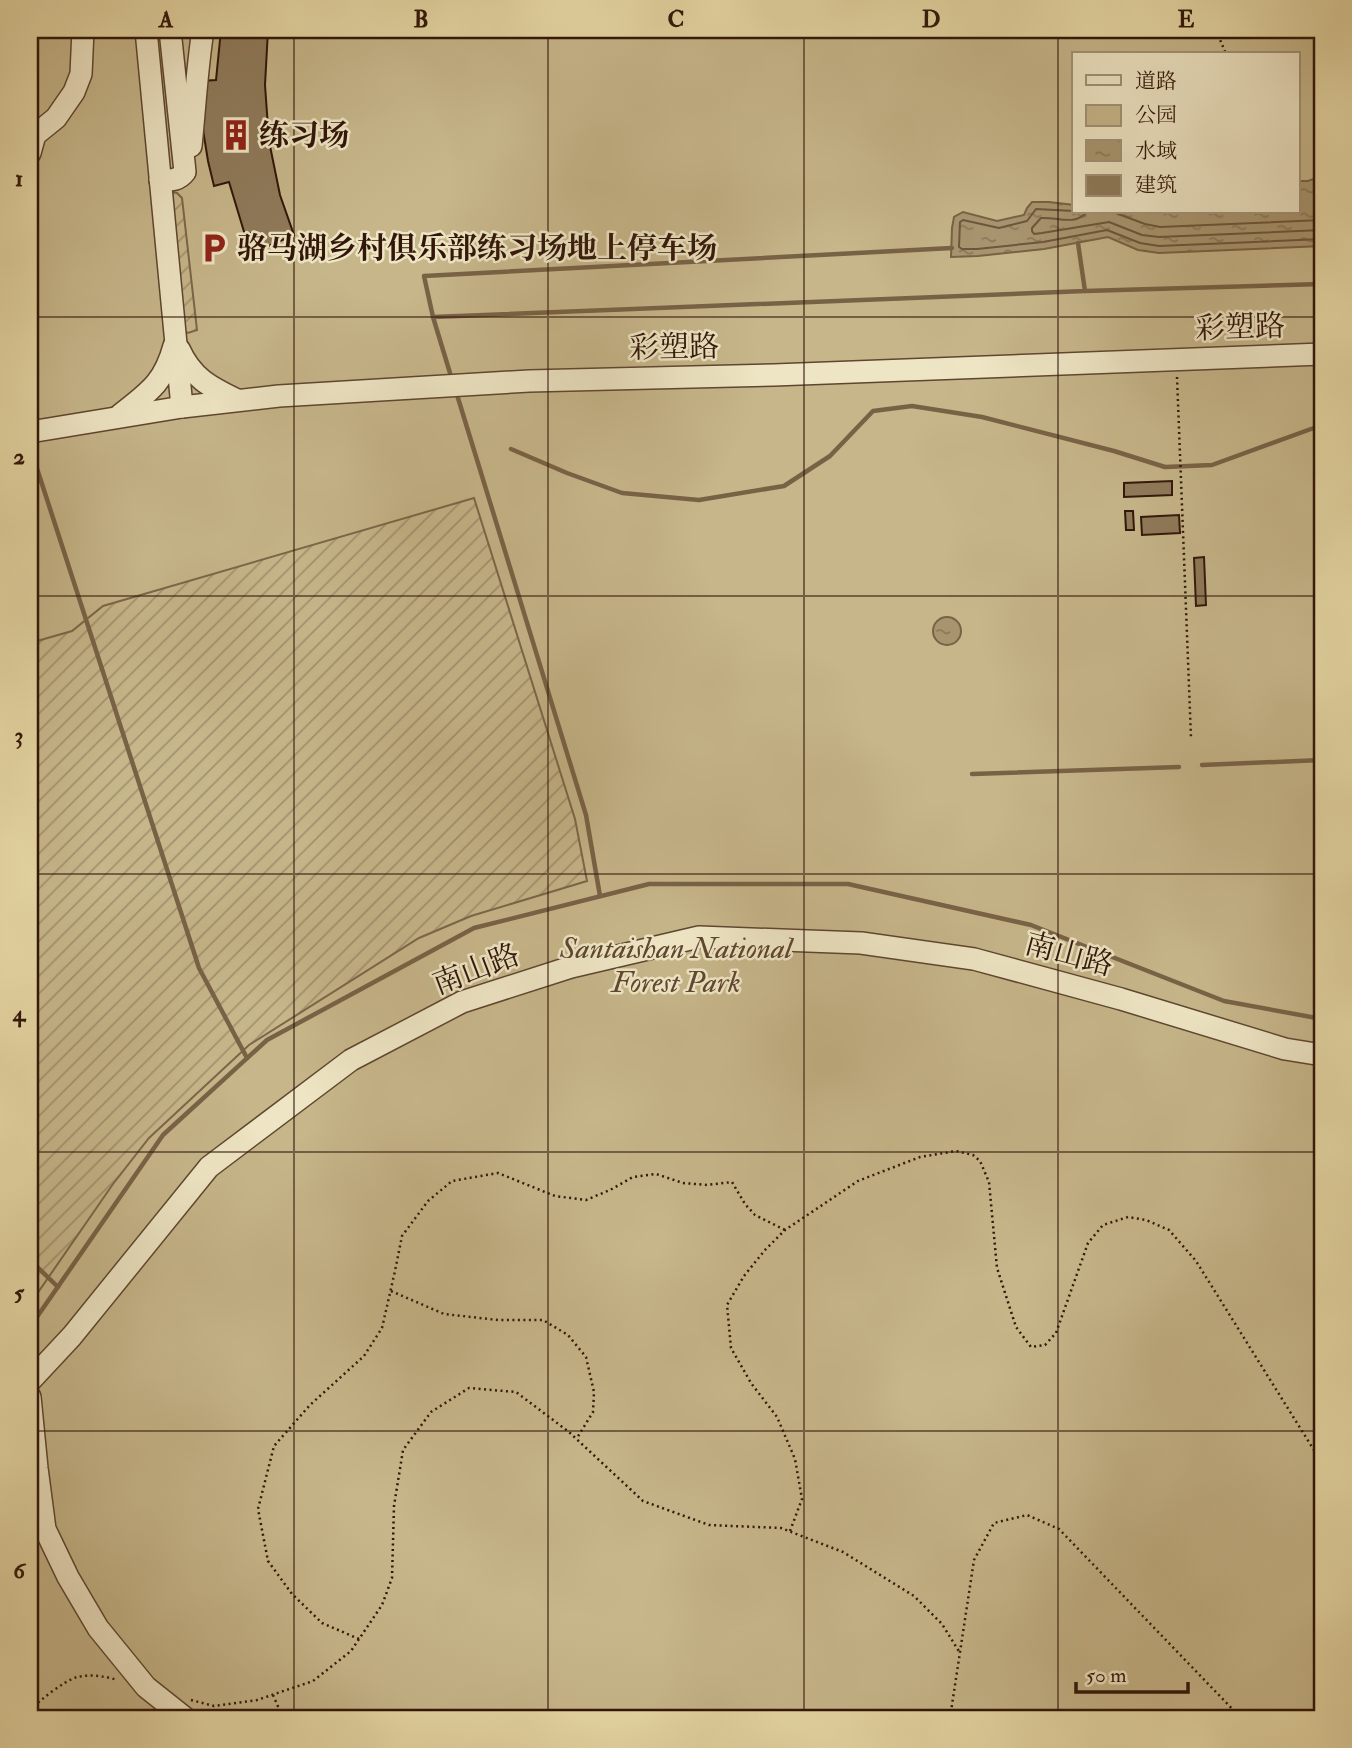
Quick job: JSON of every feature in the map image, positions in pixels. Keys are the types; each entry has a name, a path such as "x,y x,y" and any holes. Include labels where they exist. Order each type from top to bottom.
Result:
{"street":[{"path":"30,153 35,135 56,118 74,92 81,74 83,30"},
{"path":"146,30 182,407"},
{"path":"170,30 185,172"},
{"path":"160,180 176,180 181,177 189,162 203,30"},
{"path":"176,341 192,372 214,389 238,401"},
{"path":"117,417 162,378 170,364 176,341"},
{"name":"彩塑路","path":"30,432 182,407 279,396 529,381 774,375 1322,354"},
{"name":"南山路","path":"30,1381 72,1336 209,1167 351,1060 461,1002 571,967 699,937 861,943 974,959 1121,999 1285,1049 1322,1055"},
{"path":"30,1397 45,1529 68,1577 98,1628 146,1687 188,1709"}],"path":[{"path":"1216,30 1225,52"},
{"path":"1176,359 1191,738"},
{"path":"790,1531 802,1499 795,1459 777,1416 751,1383 732,1348 727,1305 744,1276 785,1230 858,1181 919,1157 956,1151 973,1155 980,1161 989,1182 997,1268 1016,1327 1031,1347 1045,1345 1056,1333 1088,1243 1103,1225 1128,1217 1146,1220 1168,1230 1196,1261 1322,1463"},
{"path":"359,1639 321,1623 292,1594 268,1561 258,1509 274,1446 310,1405 364,1356 382,1328 402,1236 428,1201 452,1181 498,1172 555,1196 586,1200 633,1177 656,1174 683,1183 707,1185 732,1182 744,1204 755,1215 785,1230"},
{"path":"391,1291 444,1314 498,1320 543,1320 568,1335 586,1357 594,1392 593,1412 576,1439"},
{"path":"188,1709 257,1700 313,1681 351,1651 382,1605 393,1578 394,1506 403,1450 431,1412 469,1388 516,1392 576,1439 643,1501 709,1525 781,1528 843,1552 914,1596 942,1624 960,1653"},
{"path":"950,1718 974,1560 994,1523 1027,1515 1059,1529 1241,1718"},
{"path":"30,1710 44,1697 76,1677 103,1676 146,1687"},
{"path":"273,1695 283,1718"}],"green space":[{"name":"Santaishan National Forest Park","path":"30,30 1322,30 1322,1718 30,1718"},
{"path":"173,192 182,198 197,330 188,333 185,331 171,194"},
{"path":"474,498 575,819 587,881 471,916 419,938 249,1045 149,1138 113,1184 30,1304 30,643 72,631 103,606"}],"water":[{"path":"1322,176 1322,246 1159,253 1138,250 1108,237 1044,249 951,257 954,217 963,212 997,221 1024,215 1032,202 1049,202 1072,205 1072,214 1300,214 1300,181"},
{"path":"947,617 957,621 961,631 957,641 947,645 937,641 933,631 937,621"}],"building":[{"name":"练习场","path":"221,30 268,30 265,85 269,141 280,195 294,235 262,249 254,232 245,235 229,182 214,186 208,161 200,81 216,80"},
{"path":"1172,481 1172,495 1124,497 1124,483"},
{"path":"1125,511 1133,511 1134,530 1126,530"},
{"path":"1179,515 1180,533 1142,535 1141,517"},
{"path":"1204,557 1206,605 1196,606 1194,558"}],"waterway":[{"path":"952,248 424,276 433,317 1085,291 1078,243"},
{"path":"1085,291 1322,284"},
{"path":"433,317 450,373"},
{"path":"458,398 586,815 600,896"},
{"path":"511,449 622,493 699,500 784,486 830,456 873,411 912,406 982,417 1165,467 1212,465 1322,425"},
{"path":"30,447 199,968 247,1058"},
{"path":"1202,765 1322,760"},
{"path":"972,774 1179,767"},
{"path":"30,1327 163,1135 267,1040 474,928 649,884 848,884 1031,925 1224,1001 1322,1019"},
{"path":"30,1260 58,1287"}],"place":[{"name":"练习场","path":"236,135"},
{"name":"骆马湖乡村俱乐部练习场地上停车场","path":"214,248"}]}
